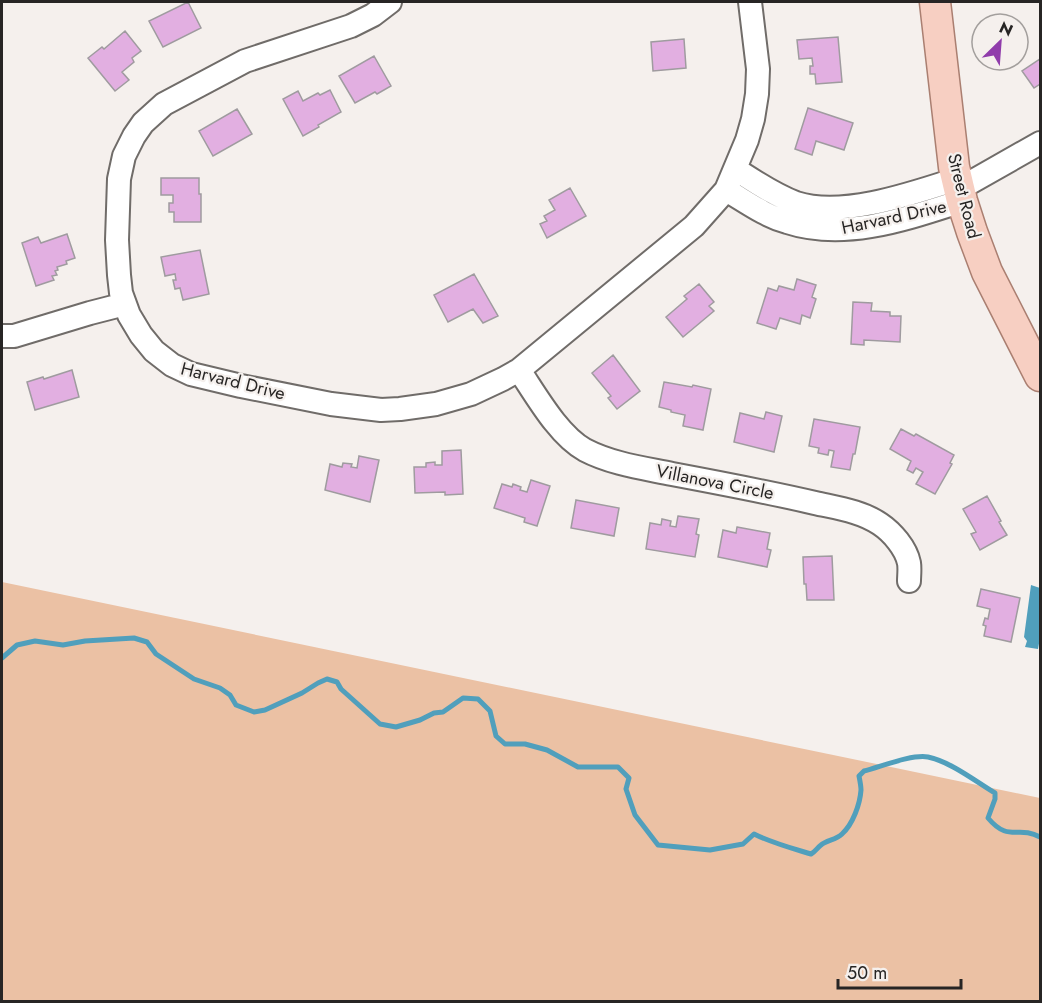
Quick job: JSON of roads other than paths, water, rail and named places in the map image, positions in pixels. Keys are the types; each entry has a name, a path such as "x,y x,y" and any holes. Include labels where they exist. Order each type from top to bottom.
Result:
{"main road":[{"name":"Street Road","path":"935,2 954,167 960,190 987,272 1041,376"}],"street":[{"name":"Harvard Drive","path":"390,2 373,15 351,26 245,61 164,104 143,123 134,136 124,156 119,179 117,240 121,293 129,315 141,336 154,351 172,365 191,374 241,386 331,404 381,410 436,404 471,394 519,370 694,226 726,190 753,119 757,94 758,69 750,2"},
{"path":"960,190 1041,143"},
{"name":"Harvard Drive","path":"735,169 786,199 820,208 843,208 899,197 960,190"},
{"name":"Harvard Drive","path":"726,190 767,214 786,222 838,231 859,229 920,214 960,190"},
{"path":"2,336 14,336 125,304"},
{"name":"Villanova Circle","path":"519,370 556,424 568,438 582,448 598,456 626,464 797,499 868,517 893,535 903,548 909,562 909,581"}],"water":[{"path":"1031,585 1040,588 1038,649 1025,647 1027,641 1024,637"}],"waterway":[{"path":"2,658 17,645 35,641 63,645 85,641 134,638 147,642 156,654 194,679 220,688 230,695 236,705 254,712 265,710 327,679 337,682 341,689 380,724 396,727 443,712 463,698 478,699 490,711 496,736 505,744 525,744 547,750 578,767 618,767 629,778 626,789 635,815 658,845 710,850 743,844 754,834 811,854 823,843 840,836 846,830 855,814 861,788 859,776 864,771 905,759 921,757 937,759 963,772 995,793 988,818 995,826 1008,832 1026,832 1040,837"}]}
